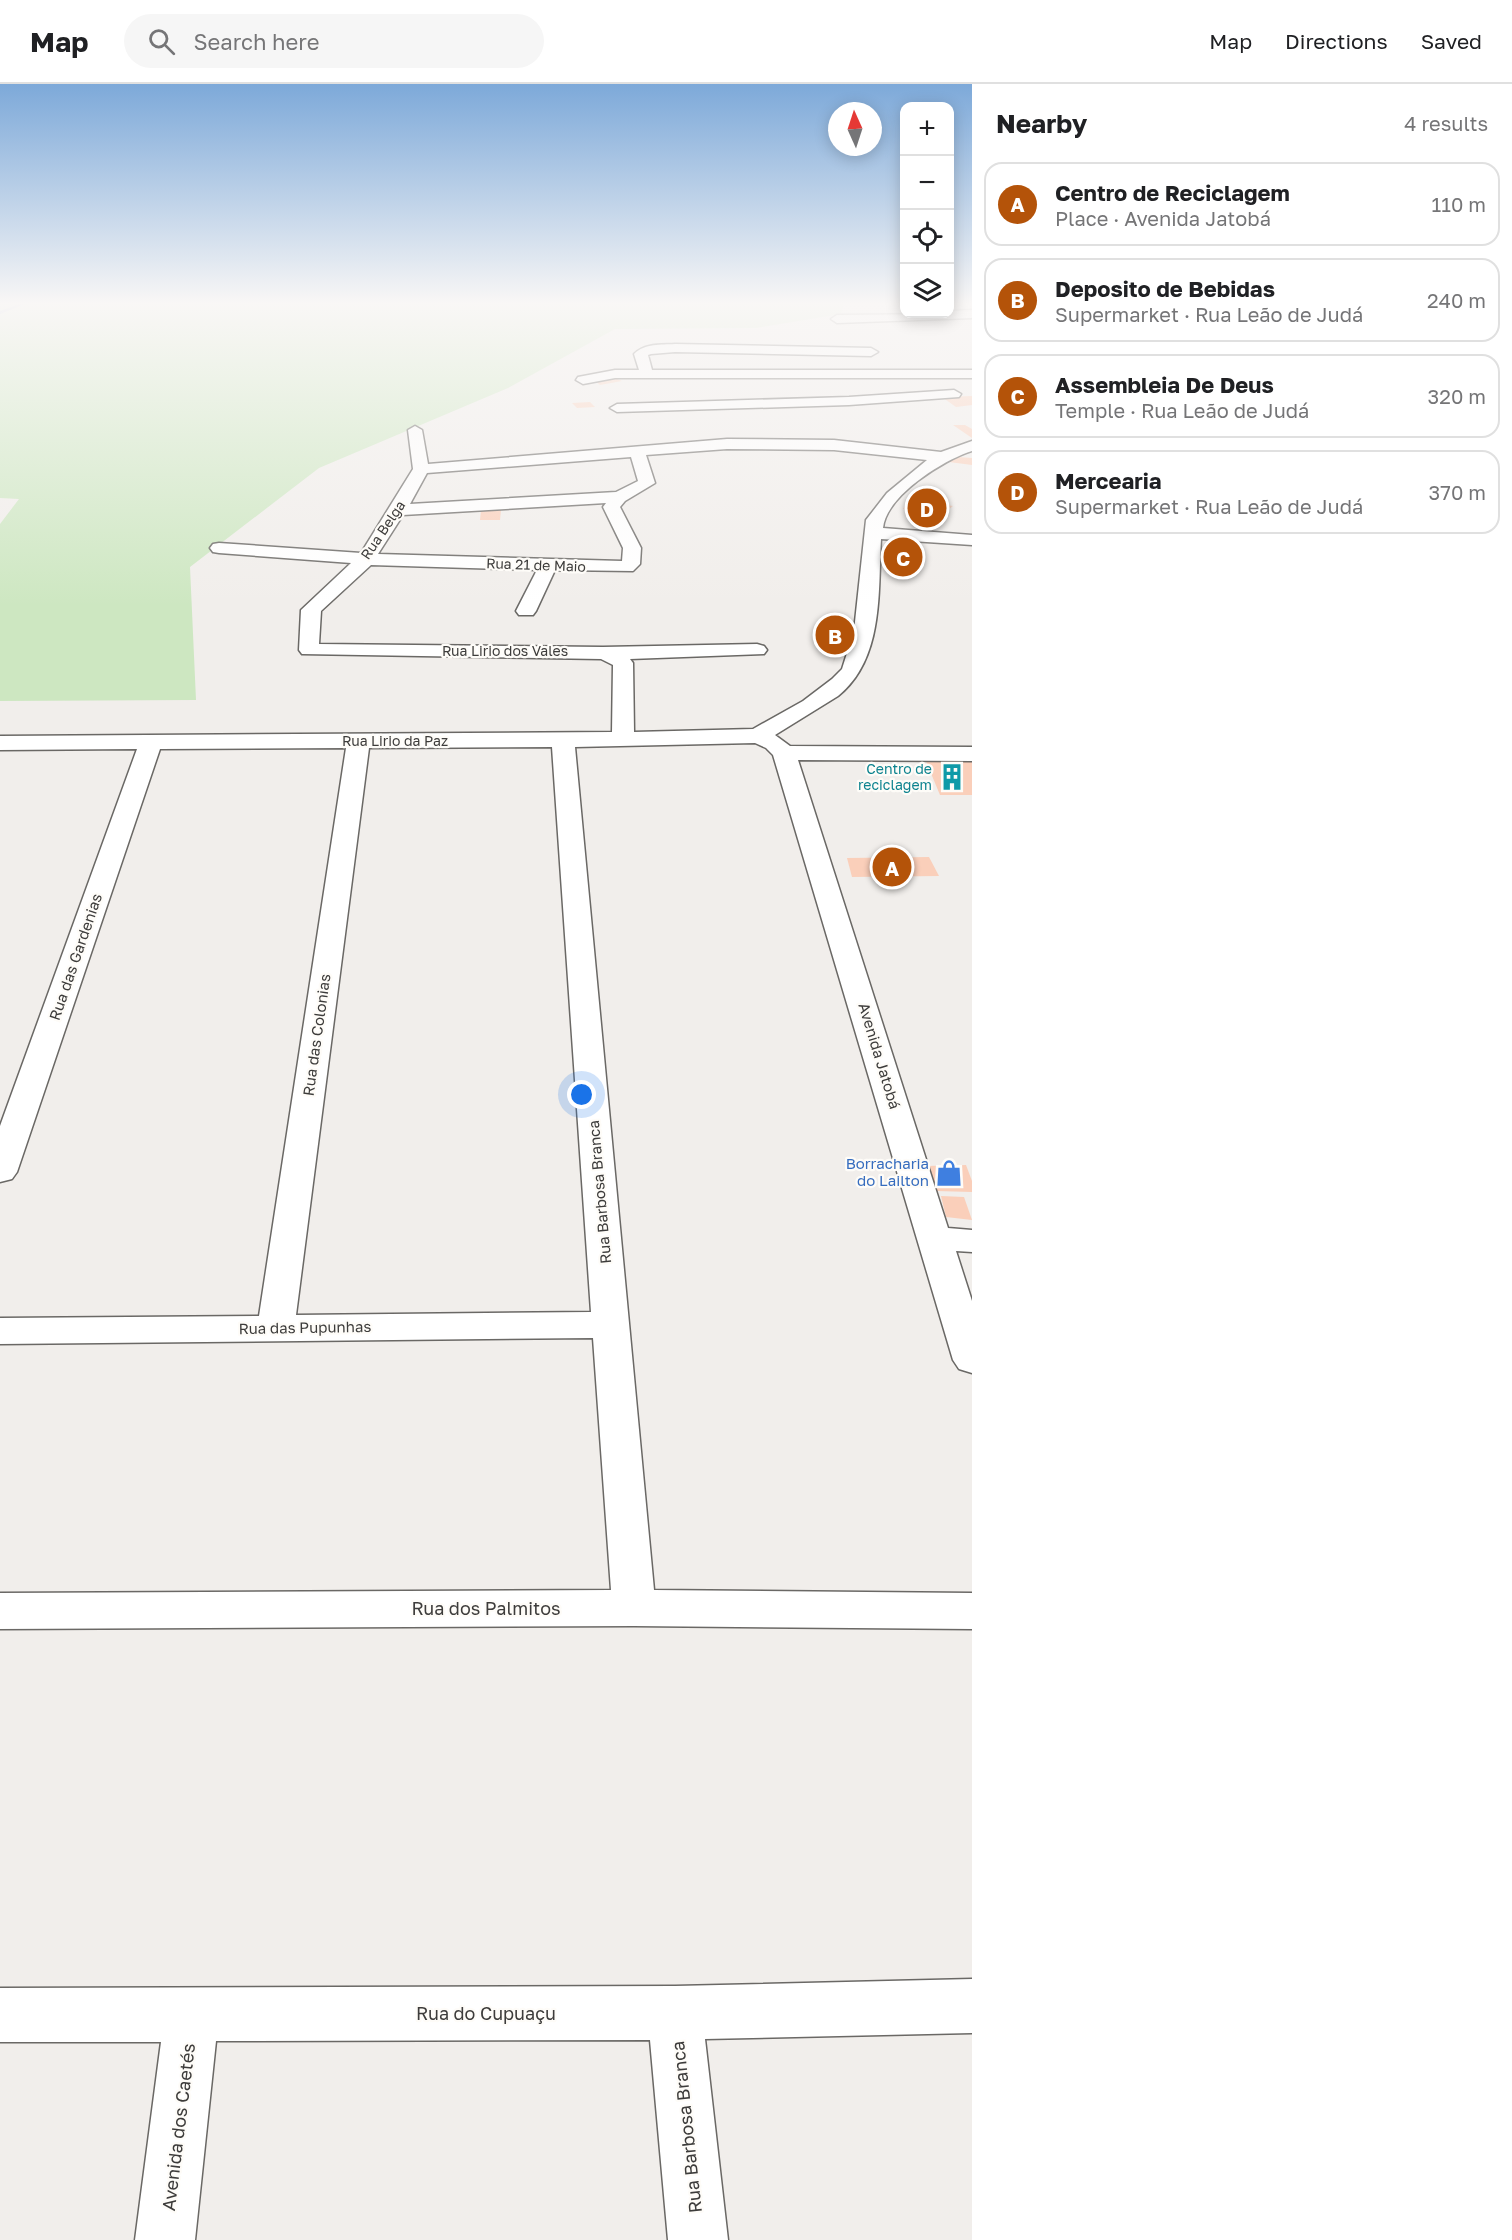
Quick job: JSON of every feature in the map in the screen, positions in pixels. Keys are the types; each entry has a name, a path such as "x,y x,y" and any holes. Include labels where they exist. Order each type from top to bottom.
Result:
{"street":[{"path":"612,405 660,448"},
{"path":"415,430 421,469 727,444 870,448 942,457"},
{"path":"758,736 817,701 842,683 855,668 863,640 875,520 900,489 942,457 972,446"},
{"path":"398,510 619,497 647,483 637,452"},
{"name":"Rua Belga","path":"309,650 311,610 366,559 421,469"},
{"name":"Rua 21 de Maio","path":"219,548 366,559 627,567 631,564 632,548 610,507 619,497"},
{"path":"873,532 972,540"},
{"path":"526,611 548,566"},
{"name":"Rua Lirio dos Vales","path":"309,650 603,653 757,650"},
{"path":"603,653 623,663 623,739"},
{"path":"758,736 774,743 784,753 972,754"},
{"name":"Rua Lirio da Paz","path":"0,743 358,742 758,736"},
{"name":"Rua Barbosa Branca","path":"563,740 634,1608"},
{"name":"Rua das Gardenias","path":"0,1172 151,742"},
{"name":"Rua das Colonias","path":"276,1329 358,742"},
{"name":"Avenida Jatobá","path":"784,753 972,1360"},
{"path":"935,1238 972,1241"},
{"name":"Rua das Pupunhas","path":"0,1331 610,1325"},
{"name":"Rua dos Palmitos","path":"0,1611 634,1608 972,1611"},
{"name":"Rua do Cupuaçu","path":"0,2015 675,2013 972,2006"},
{"name":"Rua Barbosa Branca","path":"675,2013 698,2240"},
{"name":"Avenida dos Caetés","path":"165,2240 192,2015"}],"green space":[{"path":"0,405 469,405 319,468 190,567 196,700 0,701 0,524 19,499 0,498"}],"building":[{"path":"574,405 593,405 595,407 577,408"},
{"path":"953,405 972,405 972,405 956,407"},
{"path":"953,425 965,425 972,429 972,438"},
{"path":"958,457 972,458 972,465 949,462"},
{"path":"915,491 944,496 940,501 913,495"},
{"path":"909,500 953,506 944,513 903,509"},
{"path":"481,510 501,510 500,520 480,520"},
{"path":"892,551 914,555 917,562 890,559"},
{"path":"830,630 848,632 843,641 820,638"},
{"name":"Centro de reciclagem","path":"925,759 972,759 972,795 940,795"},
{"path":"929,857 939,876 852,877 847,858"},
{"name":"Borracharia do Lailton","path":"966,1165 972,1181 972,1192 936,1191 926,1166"},
{"path":"941,1196 964,1197 972,1220 946,1217"}],"place":[{"name":"Mercearia","path":"927,508"},
{"name":"Assembleia De Deus","path":"903,557"},
{"name":"Deposito de Bebidas","path":"835,635"},
{"name":"Centro de reciclagem","path":"952,777"},
{"name":"Centro de Reciclagem","path":"892,867"},
{"name":"Borracharia do Lailton","path":"949,1173"}]}
